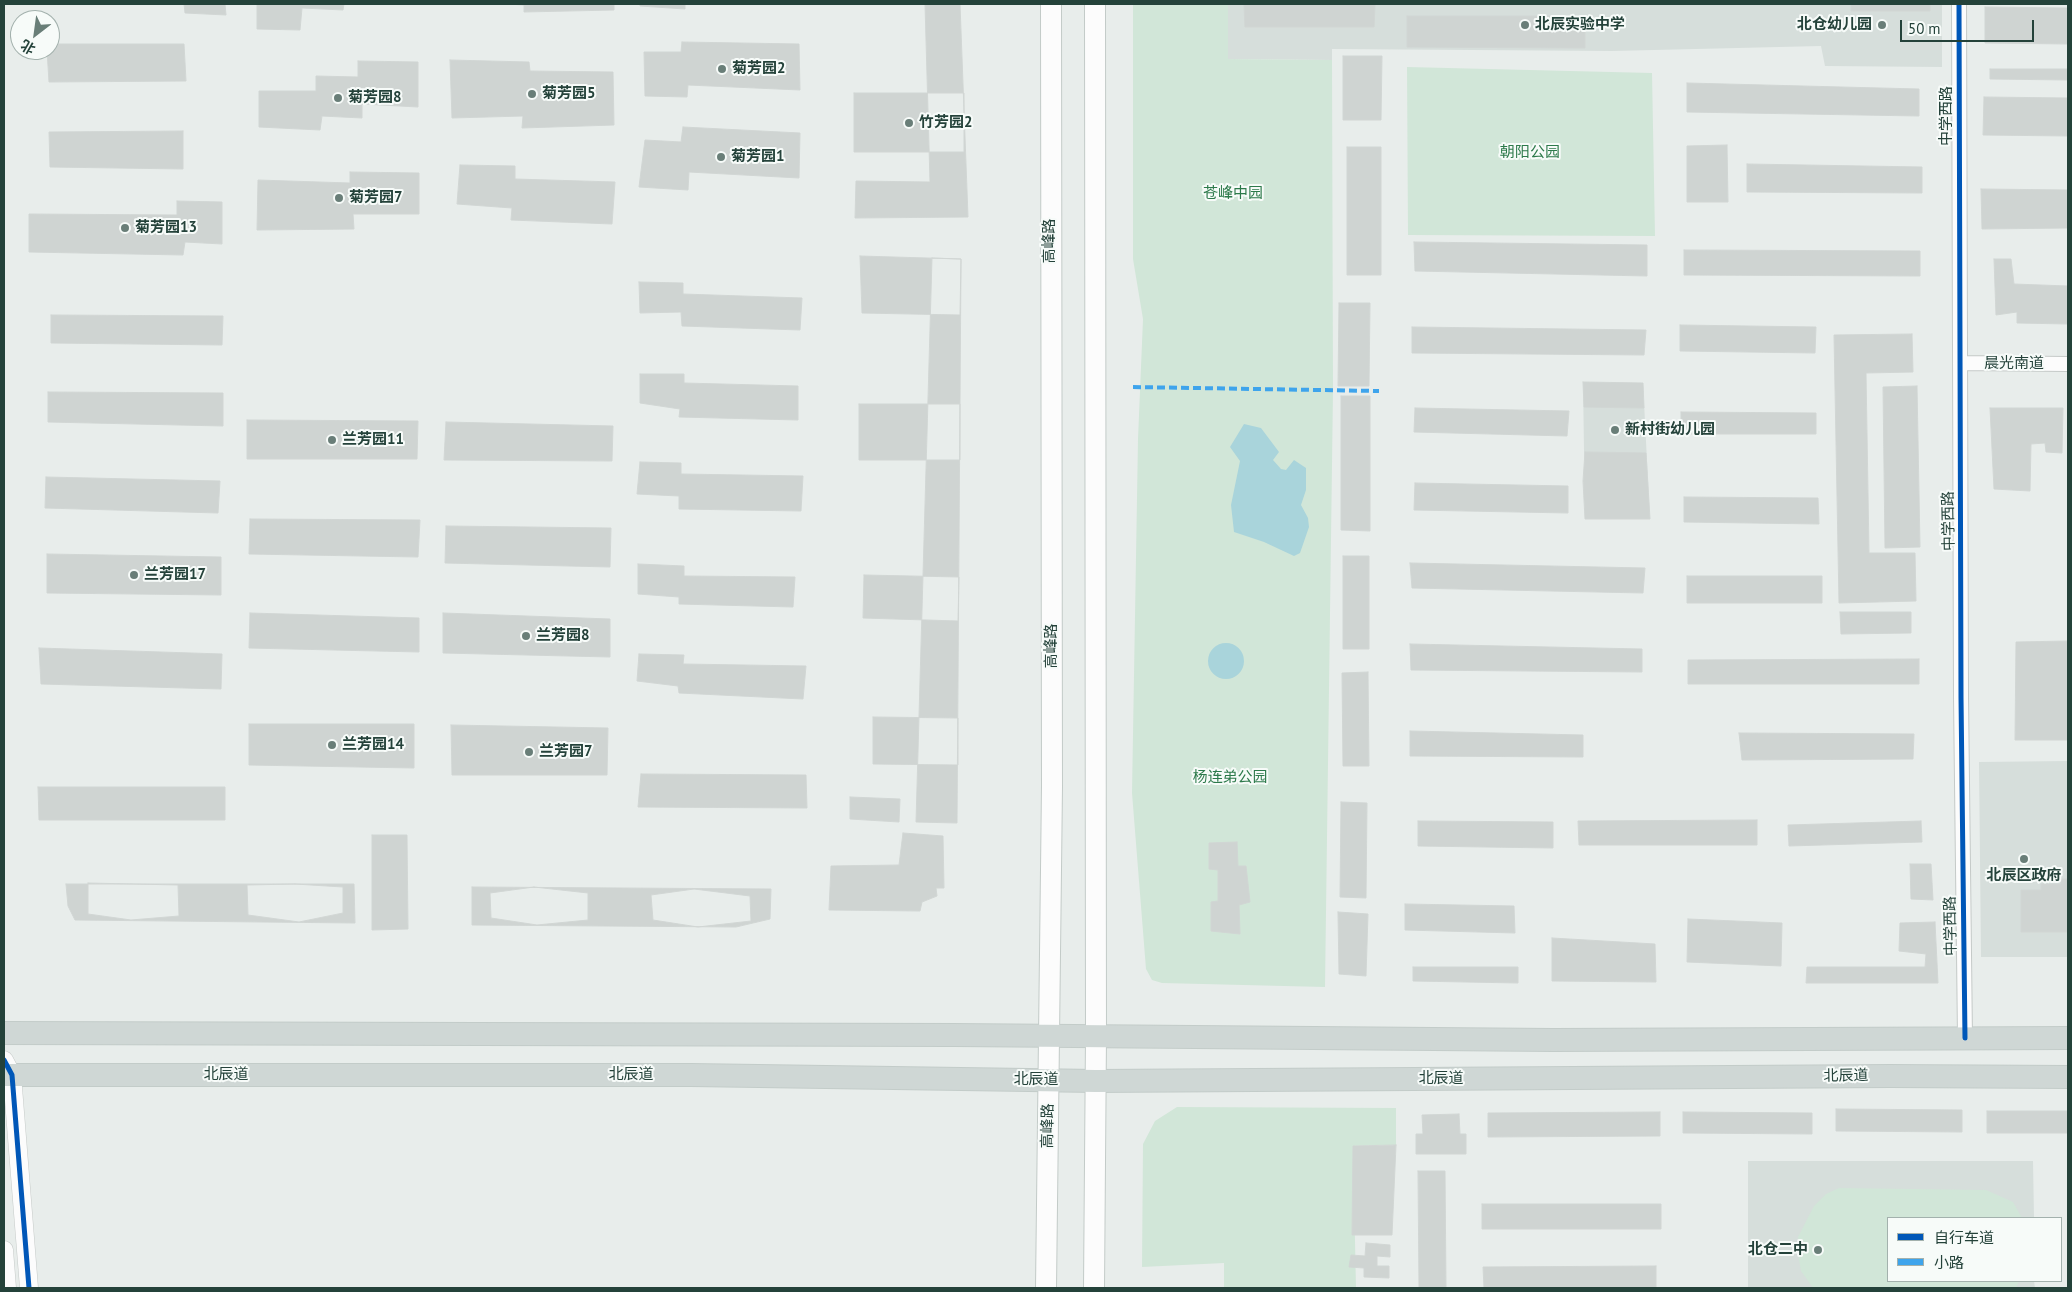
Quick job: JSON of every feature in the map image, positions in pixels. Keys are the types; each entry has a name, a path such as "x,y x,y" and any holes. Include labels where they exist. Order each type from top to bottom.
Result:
{"main road":[{"name":"高峰路","path":"1046,1288 1052,786 1051,4"},
{"path":"1094,1288 1096,1081 1095,4"},
{"path":"4,1033 1048,1036 1096,1038 1553,1040 2068,1038"},
{"name":"北辰道","path":"7,1070 691,1075 1096,1081 1890,1076 2068,1077"}],"street":[{"name":"中学西路","path":"1959,4 1965,1038"},
{"name":"晨光南道","path":"1960,363 2068,364"},
{"path":"7,1070 29,1288"},
{"path":"4,1250 7,1288"}],"shaded area":[{"name":"北辰实验中学","path":"1228,4 1942,4 1942,67 1825,66 1821,46 1612,51 1332,49 1332,60 1228,59"},
{"name":"新村街幼儿园","path":"1583,382 1643,383 1650,519 1585,519"},
{"name":"北辰区政府","path":"2068,761 2068,957 1981,957 1979,762"},
{"name":"北仓二中","path":"1748,1161 2033,1161 2034,1217 1887,1217 1887,1282 2034,1282 2035,1288 1748,1288"}],"green space":[{"name":"杨连弟公园","path":"1133,4 1228,4 1228,59 1332,60 1333,390 1325,987 1162,983 1152,980 1146,969 1132,793 1138,439 1143,319 1133,259"},
{"name":"朝阳公园","path":"1407,67 1652,73 1655,236 1408,235"},
{"path":"1177,1107 1396,1108 1396,1145 1353,1146 1356,1288 1224,1288 1224,1263 1142,1267 1143,1144 1155,1121"},
{"path":"1839,1188 1986,1190 2013,1202 2021,1217 1887,1217 1887,1282 2019,1282 2016,1288 1813,1288 1801,1271 1798,1237 1814,1206 1826,1194"}],"water":[{"path":"1244,424 1261,428 1279,452 1273,460 1281,469 1286,470 1294,460 1306,468 1306,490 1301,505 1308,518 1309,527 1300,553 1294,556 1264,542 1234,532 1231,505 1240,461 1230,447"},
{"path":"1226,643 1233,644 1239,648 1243,654 1243,668 1239,674 1233,678 1226,679 1219,678 1213,674 1209,668 1208,661 1209,654 1213,648 1219,644"}],"building":[{"path":"184,4 225,4 226,15 185,13"},
{"path":"257,4 344,4 343,10 302,8 300,30 257,29"},
{"path":"507,4 614,4 614,10 524,12 524,5"},
{"path":"640,4 685,4 685,9 640,6"},
{"path":"925,4 960,4 968,217 855,218 856,181 930,182"},
{"path":"1244,4 1375,4 1374,27 1245,27"},
{"path":"1851,4 1930,4 1930,11 1851,11"},
{"path":"1985,7 2068,8 2068,44 1985,43"},
{"path":"1407,16 1585,16 1585,48 1407,47"},
{"name":"菊芳园2","path":"682,42 799,44 800,90 688,85 687,97 645,96 644,52 681,52"},
{"path":"60,44 184,44 186,81 49,82 48,60 60,60"},
{"path":"1343,56 1382,56 1381,120 1343,120"},
{"name":"菊芳园5","path":"450,60 529,62 530,71 613,72 614,125 522,128 523,116 452,118"},
{"name":"菊芳园8","path":"358,61 418,62 418,107 362,104 362,118 322,116 320,130 259,127 259,91 316,91 316,76 358,77"},
{"path":"1990,69 2068,69 2068,80 1990,79"},
{"path":"1687,83 1919,89 1919,116 1687,112"},
{"name":"竹芳园2","path":"854,93 964,93 964,152 854,152"},
{"path":"1984,97 2068,98 2068,136 1983,135"},
{"name":"菊芳园1","path":"683,127 800,133 799,178 689,172 688,190 639,187 645,140 681,142"},
{"path":"183,131 183,169 50,167 49,132"},
{"path":"1727,145 1728,202 1687,202 1687,146"},
{"path":"1347,147 1381,147 1381,275 1347,275"},
{"path":"1747,164 1922,167 1922,193 1747,192"},
{"path":"460,165 515,166 515,179 615,182 612,224 511,220 512,208 457,204"},
{"name":"菊芳园7","path":"350,172 419,173 419,214 353,214 354,229 257,230 258,180 350,183"},
{"path":"1981,189 2068,190 2068,228 1982,229"},
{"name":"菊芳园13","path":"177,201 222,202 222,244 185,242 183,255 29,252 29,214 177,215"},
{"path":"1414,242 1647,245 1647,276 1415,271"},
{"path":"1684,250 1920,251 1920,276 1684,275"},
{"path":"860,256 961,259 960,315 862,313"},
{"path":"932,258 961,259 957,823 916,822"},
{"path":"1994,259 2011,259 2014,284 2068,286 2068,324 2017,323 2017,312 1996,315"},
{"path":"639,282 683,283 683,294 802,298 800,330 682,326 681,312 640,313"},
{"path":"1339,303 1370,303 1369,386 1338,386"},
{"path":"51,315 223,316 222,345 51,343"},
{"path":"1680,325 1816,327 1815,353 1680,351"},
{"path":"1412,327 1646,330 1644,355 1412,353"},
{"path":"1912,334 1913,372 1866,373 1869,553 1915,553 1916,601 1839,603 1834,335"},
{"path":"640,374 684,374 684,383 798,386 798,420 679,417 680,409 640,403"},
{"path":"1583,382 1643,383 1644,408 1584,407"},
{"path":"1917,386 1920,547 1885,548 1883,387"},
{"path":"48,392 223,393 223,426 48,422"},
{"path":"1341,396 1370,396 1370,531 1341,530"},
{"path":"859,404 960,404 960,460 859,460"},
{"path":"1415,408 1569,411 1567,436 1414,432"},
{"path":"1990,408 2063,408 2062,453 2046,452 2045,443 2031,444 2030,491 1994,489"},
{"path":"1681,412 1816,413 1816,434 1681,434"},
{"name":"兰芳园11","path":"247,420 418,421 417,459 247,459"},
{"path":"446,422 613,426 612,461 444,460"},
{"path":"1585,452 1646,453 1650,519 1585,519 1583,481"},
{"path":"640,462 681,463 681,474 803,476 801,511 679,509 679,496 637,494"},
{"path":"46,477 220,481 218,513 45,508"},
{"path":"1415,483 1568,486 1568,513 1414,510"},
{"path":"1684,497 1818,498 1819,524 1684,522"},
{"path":"250,519 420,520 418,557 249,554"},
{"path":"446,526 611,528 610,567 445,563"},
{"name":"兰芳园17","path":"47,554 221,557 221,595 47,593"},
{"path":"1343,556 1369,556 1369,649 1343,649"},
{"path":"1410,563 1645,568 1643,593 1412,588"},
{"path":"638,564 684,566 684,576 795,577 793,607 679,604 679,597 638,594"},
{"path":"864,575 959,577 958,621 863,618"},
{"path":"1687,576 1822,576 1822,603 1687,603"},
{"path":"1840,612 1911,612 1911,633 1841,634"},
{"path":"250,613 419,618 419,652 249,648"},
{"name":"兰芳园8","path":"443,613 610,619 610,657 443,653"},
{"path":"2068,641 2068,740 2015,740 2016,642"},
{"path":"1410,644 1642,649 1642,672 1411,670"},
{"path":"39,648 222,654 221,689 41,684"},
{"path":"639,654 684,655 683,664 806,666 803,699 679,693 678,686 637,681"},
{"path":"1919,659 1919,684 1688,684 1688,660"},
{"path":"1368,672 1369,766 1343,766 1342,673"},
{"path":"873,717 958,718 958,765 873,764"},
{"name":"兰芳园14","path":"249,724 414,724 414,768 249,765"},
{"name":"兰芳园7","path":"451,725 608,728 607,775 452,775"},
{"path":"1410,731 1583,735 1583,757 1410,756"},
{"path":"1739,733 1914,734 1913,759 1742,760"},
{"path":"641,774 806,775 807,808 638,807"},
{"path":"38,787 225,787 225,820 39,820"},
{"path":"850,797 900,799 899,822 850,819"},
{"path":"1341,802 1367,803 1366,898 1340,897"},
{"path":"1757,820 1757,845 1579,845 1578,821"},
{"path":"1418,821 1553,822 1553,848 1418,846"},
{"path":"1921,821 1922,842 1789,846 1788,825"},
{"path":"903,833 943,836 944,888 936,888 937,896 922,902 920,911 829,910 831,866 899,865"},
{"path":"372,835 407,835 408,929 372,930"},
{"path":"1237,842 1238,866 1246,866 1250,902 1239,905 1240,934 1211,931 1211,902 1218,901 1218,870 1209,869 1209,843"},
{"path":"1910,864 1931,864 1933,900 1911,899"},
{"path":"2061,879 2068,879 2068,932 2021,932 2021,890 2041,890 2041,884 2061,884"},
{"path":"88,883 178,885 179,916 131,920 88,914"},
{"path":"66,884 354,884 355,923 75,920 68,906"},
{"path":"295,884 343,887 343,913 299,922 248,915 247,885"},
{"path":"472,887 771,889 770,919 736,927 472,925"},
{"path":"534,887 588,893 588,920 537,925 491,918 490,893"},
{"path":"694,889 750,896 751,921 698,927 653,920 651,895"},
{"path":"1405,904 1514,906 1515,933 1405,930"},
{"path":"1338,912 1368,914 1366,976 1339,974"},
{"path":"1688,919 1782,923 1781,966 1687,962"},
{"path":"1935,922 1938,983 1806,983 1807,967 1925,967 1926,954 1899,951 1900,923"},
{"path":"1552,938 1655,944 1656,982 1552,981"},
{"path":"1413,967 1518,967 1518,983 1413,981"},
{"path":"1836,1109 1962,1110 1962,1132 1836,1131"},
{"path":"1987,1111 2068,1111 2068,1133 1987,1133"},
{"path":"1660,1112 1660,1136 1488,1137 1488,1113"},
{"path":"1683,1112 1812,1113 1812,1134 1683,1133"},
{"path":"1459,1114 1460,1134 1466,1134 1466,1154 1416,1154 1416,1134 1423,1134 1422,1115"},
{"path":"1396,1145 1392,1235 1352,1235 1353,1146"},
{"path":"1418,1171 1445,1171 1446,1288 1419,1288"},
{"path":"1482,1204 1661,1204 1661,1229 1482,1229"},
{"path":"1366,1243 1390,1245 1390,1257 1377,1256 1377,1266 1389,1266 1389,1278 1364,1277 1364,1268 1349,1267 1351,1255 1365,1256"},
{"path":"1656,1266 1656,1288 1484,1288 1483,1267"}],"marked path":[{"path":"1133,387 1379,391"}],"cycle path":[{"path":"1959,4 1961,697 1965,1038"},
{"path":"4,1060 12,1075 29,1288"}],"place":[{"name":"北辰实验中学","path":"1525,25"},
{"name":"北仓幼儿园","path":"1882,25"},
{"name":"菊芳园2","path":"722,69"},
{"name":"菊芳园5","path":"532,94"},
{"name":"菊芳园8","path":"338,98"},
{"name":"竹芳园2","path":"909,123"},
{"name":"菊芳园1","path":"721,157"},
{"name":"菊芳园7","path":"339,198"},
{"name":"菊芳园13","path":"125,228"},
{"name":"新村街幼儿园","path":"1615,430"},
{"name":"兰芳园11","path":"332,440"},
{"name":"兰芳园17","path":"134,575"},
{"name":"兰芳园8","path":"526,636"},
{"name":"兰芳园14","path":"332,745"},
{"name":"兰芳园7","path":"529,752"},
{"name":"北辰区政府","path":"2024,859"},
{"name":"北仓二中","path":"1818,1250"}],"park label":[{"name":"苍峰中园","path":"1233,194"}]}
